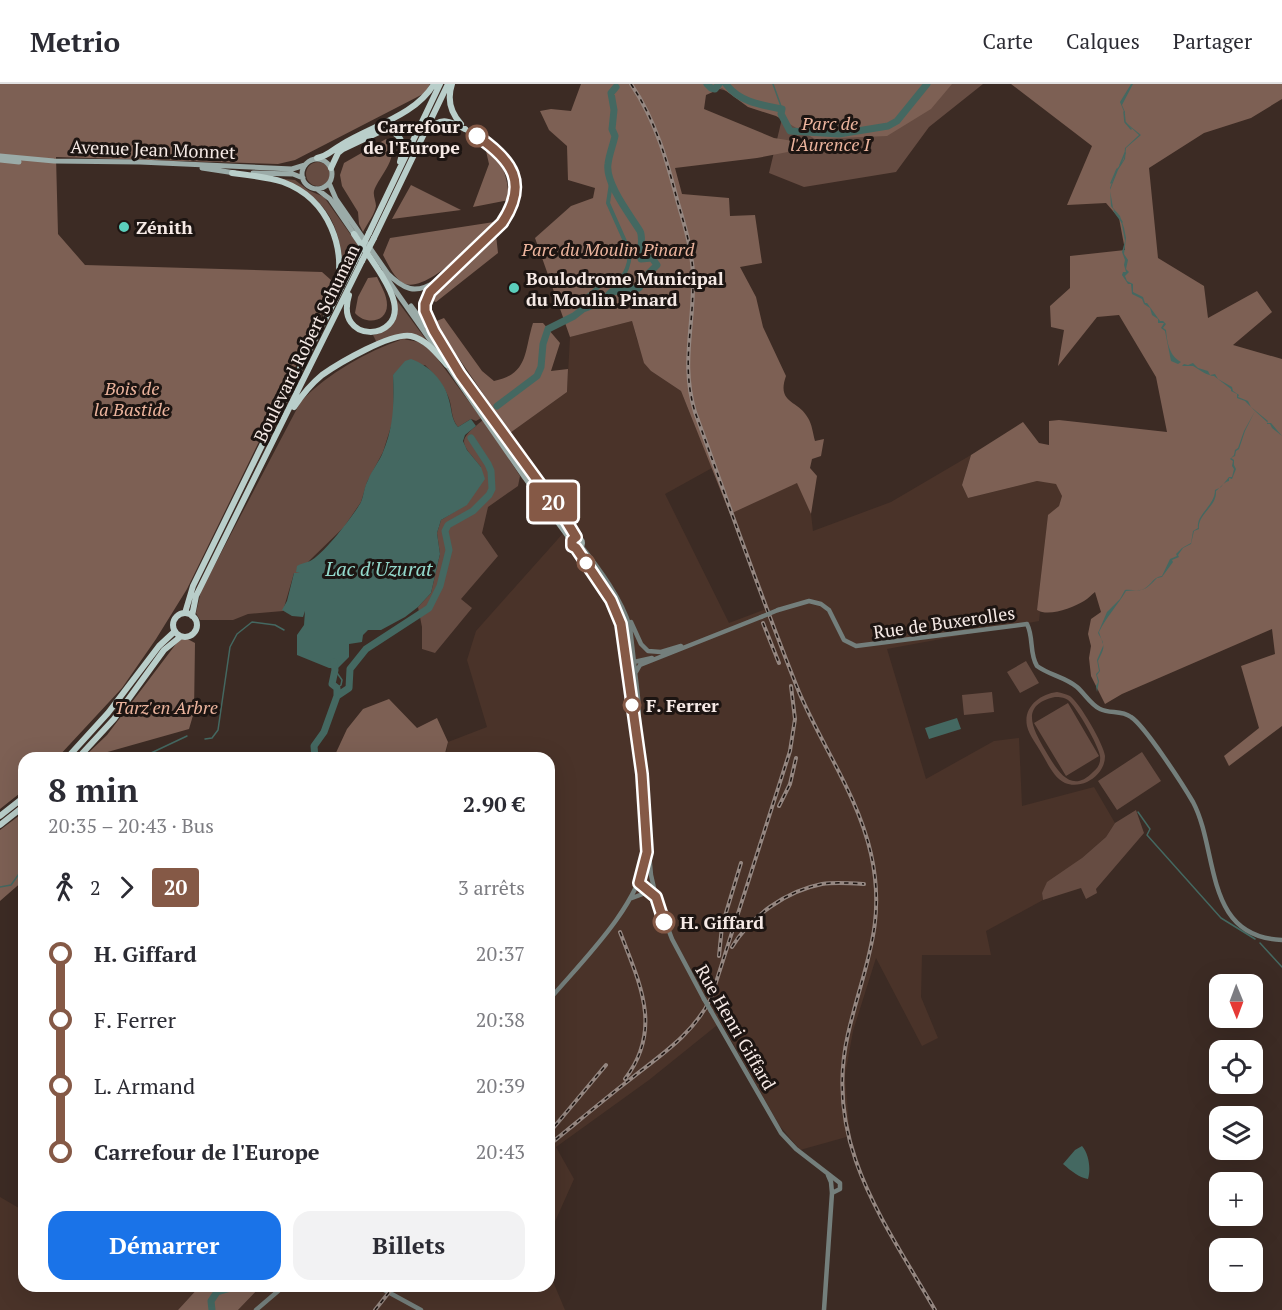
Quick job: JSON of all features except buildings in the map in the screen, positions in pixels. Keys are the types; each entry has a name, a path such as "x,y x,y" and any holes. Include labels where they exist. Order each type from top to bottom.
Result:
{"main road":[{"path":"434,84 416,104 340,145 328,155 310,160 305,165 303,178 308,186 317,189 330,199 525,478 574,540"},
{"name":"Boulevard Robert Schuman","path":"372,236 440,84"},
{"path":"450,84 450,108 465,129"},
{"name":"Boulevard Robert Schuman","path":"192,616 196,597 272,446 360,260 403,181 450,84"},
{"path":"403,181 434,125 443,120 465,129 496,150 506,160 513,173 514,197 502,223 446,275 430,292 425,304 425,311 434,331 460,374"},
{"path":"331,168 338,153 344,148 376,132 389,130 397,134 404,146 393,185"},
{"name":"Avenue Jean Monnet","path":"0,158 292,169 305,165"},
{"name":"Avenue Jean Monnet","path":"0,158 58,165 197,167 232,173 292,174 303,178"},
{"path":"317,158 326,161 331,168 332,175 329,183 317,189"},
{"path":"232,173 282,182 297,189 314,201 329,222 338,246 340,262 336,293 323,321"},
{"path":"329,183 333,195 386,272 562,514 574,540 572,546 579,548 582,540 574,540"},
{"path":"354,234 387,286 394,302 394,315 388,326 369,333 360,330 348,319 345,309 360,260"},
{"name":"Boulevard Robert Schuman","path":"185,613 193,586 323,321 360,260"},
{"path":"386,272 401,286 410,289 426,287 446,275"},
{"path":"272,446 294,407 312,385 334,368 383,341 398,336 417,338 428,345 447,365"},
{"path":"84,752 114,719 164,650 180,637 190,637 195,632 197,624 192,616 185,613 175,618 172,624 174,632 180,637"},
{"path":"72,752 108,713 159,646 174,632"},
{"path":"0,816 18,802"},
{"path":"0,825 18,811"}],"street":[{"path":"579,548 609,585 641,644 651,653 693,645"},
{"path":"579,548 611,600 621,624 640,758"},
{"name":"Rue de Buxerolles","path":"693,645 778,610 809,600 829,610 844,640 856,646 1027,624 1030,631 1033,660 1037,666 1076,686 1098,708 1122,712 1137,722 1196,808 1217,890 1226,909 1234,919 1250,931 1267,938 1282,940"},
{"path":"555,993 632,898 640,881 647,852 636,678 627,617"},
{"path":"636,678 640,665 693,645"},
{"path":"627,667 634,662 659,657"},
{"path":"627,667 636,678"},
{"name":"Rue Henri Giffard","path":"647,852 652,882 677,951 704,999 781,1133 796,1149 827,1172 833,1181"},
{"path":"640,881 648,892 656,895"},
{"path":"640,881 649,884 656,895"},
{"path":"632,898 648,892"},
{"path":"824,1310 833,1181 839,1181 841,1186 839,1190 833,1191"},
{"path":"258,1310 277,1292"},
{"path":"388,1292 421,1310"}],"shaded area":[{"path":"632,321 637,340 651,371 681,391 712,468 665,494 729,623 766,609 730,514 798,482 811,514 813,531 891,502 971,455 962,485 968,498 1037,481 1056,483 1062,496 1059,506 1048,516 1037,610 1040,612 1039,621 887,649 926,779 994,741 1019,738 1022,806 1094,787 1115,823 1106,837 1042,893 1043,900 986,931 991,955 922,955 921,997 938,1038 922,1046 876,958 853,1031 845,1076 850,1136 800,1150 779,1125 721,1022 649,1080 556,1147 574,1179 555,1222 555,752 446,752 448,742 487,727 467,660 476,631 574,521 510,433 567,392 570,337"},
{"path":"0,1197 18,1208 18,1292 194,1292 178,1310 0,1310"},
{"path":"555,1286 565,1310 238,1310 255,1292 555,1292"}],"green space":[{"name":"Bois de la Bastide","path":"0,84 430,84 425,93 295,160 278,164 56,157 58,234 85,265 322,272 331,280 332,292 187,589 156,639 122,688 63,752 18,752 18,795 0,809"},
{"name":"Parc du Moulin Pinard","path":"581,84 952,84 931,109 887,136 815,139 776,116 748,107 722,88 706,95 704,109 774,138 793,141 798,150 757,158 675,168 682,194 729,198 730,216 755,215 762,263 740,267 756,297 763,327 786,376 784,392 786,397 808,418 815,441 824,439 821,456 812,459 810,468 817,476 811,514 797,483 730,514 681,391 651,371 644,363 632,321 570,337 535,238 571,206 593,198 595,188 568,180 567,146 549,130 540,111 551,109 571,111"},
{"name":"Parc de l'Aurence I","path":"700,84 983,84 929,127 896,172 804,187 769,173 785,106"},
{"path":"1011,84 1282,84 1282,99 1251,118 1204,133 1149,168 1158,258 1204,286 1208,318 1257,291 1272,312 1233,345 1282,359 1282,726 1229,766 1224,756 1259,728 1241,666 1275,654 1272,629 1122,694 1105,704 1091,676 1089,658 1091,646 1088,634 1091,619 1101,612 1095,592 1079,604 1067,609 1048,613 1037,610 1048,515 1059,506 1062,496 1056,484 1037,481 968,498 962,485 971,455 1023,422 1039,443 1049,445 1049,421 1059,420 1167,432 1156,377 1119,315 1097,317 1058,366 1064,330 1051,327 1050,306 1070,288 1070,256 1125,250 1119,218 1106,203 1067,205 1092,146"},
{"path":"386,139 391,145 391,158 374,191 375,209 363,232 359,224 358,212 342,186 340,175 344,163"},
{"path":"486,151 497,160 504,172 509,200 473,207 489,164"},
{"path":"318,162 327,165 330,174 327,183 318,186 309,183 306,174 309,165"},
{"path":"274,178 295,180 308,190 324,197 358,245 342,282 342,259 338,235 328,213 312,197"},
{"path":"411,185 461,210 392,219"},
{"path":"494,222 440,272 416,284 405,284 398,279 383,255 390,238"},
{"path":"496,235 498,253 436,302 431,300 434,293"},
{"path":"377,277 386,298 386,311 380,319 364,319 355,313 358,297 368,278"},
{"path":"396,299 427,341 419,337 377,343 373,335 381,333 396,315"},
{"path":"444,318 482,371 494,381 514,373 523,360 533,323 543,323 560,343 551,371 568,369 567,392 510,433 434,322"},
{"path":"403,339 419,342 431,350 481,418 476,421 471,419 458,427 446,392 425,365 393,375 394,417 383,452 367,482 361,502 344,527 309,561 300,574 294,573 283,611 248,614 233,620 200,620 196,613 201,591 301,401 323,381 348,364"},
{"path":"483,420 520,476 518,486 488,507 482,533 498,556 461,599 472,608 435,653 422,649 422,627 418,607 431,593 440,554 437,533 441,520 467,504 481,467 465,447 464,442 468,433"},
{"name":"Tarz'en Arbre","path":"182,636 195,643 194,712 189,729 108,752 89,752 107,735"},
{"path":"1026,661 1039,683 1020,693 1007,672"},
{"path":"992,692 994,712 964,715 962,695"},
{"path":"1051,693 1064,694 1074,700 1101,743 1105,756 1104,764 1097,775 1087,782 1070,785 1058,778 1028,729 1026,719 1030,707","holes":["1055,697 1068,700 1092,735 1099,751 1100,763 1085,779 1077,781 1064,777 1045,750 1033,726 1033,712 1037,706"]},
{"path":"389,699 417,728 437,718 448,742 445,752 336,752 347,729 363,709"},
{"path":"1068,703 1099,756 1066,776 1034,723"},
{"path":"1142,752 1161,781 1117,810 1098,781"},
{"path":"1136,810 1144,833 1096,889 1097,893 1086,899 1081,888 1043,900 1042,893 1047,882 1082,858 1106,837 1115,823"},
{"path":"18,816 18,885 0,901 0,830"},
{"path":"194,1292 255,1292 238,1310 178,1310"}],"water":[{"path":"1133,84 1122,105 1125,114 1120,102"},
{"path":"1125,122 1141,135 1126,148 1125,159 1110,190 1117,169 1124,159 1125,148 1139,135"},
{"path":"1110,191 1113,208 1120,216 1126,238 1124,254 1128,260 1126,269 1129,272 1125,276 1127,281 1133,284 1133,292 1143,297 1145,303 1147,303 1160,321 1163,321 1166,324 1163,328 1166,330 1171,352 1181,362 1178,364 1171,361 1165,331 1161,328 1164,323 1158,323 1158,319 1152,315 1150,308 1144,304 1142,299 1132,294 1131,284 1128,284 1122,275 1126,272 1122,252 1125,241 1120,218 1111,206"},
{"name":"Lac d'Uzurat","path":"411,359 424,365 440,381 447,393 453,418 458,427 471,419 476,426 465,435 463,441 467,450 481,467 485,479 467,505 441,520 437,533 440,554 431,593 405,617 381,630 368,630 363,635 362,642 349,644 349,657 338,668 329,668 297,655 297,635 304,625 305,611 303,617 292,616 282,610 287,601 294,573 300,573 296,572 297,566 316,557 330,543 361,502 371,473 387,442 393,405 393,375 405,361"},
{"path":"1193,363 1198,368 1208,371 1210,375 1215,374 1218,379 1232,387 1233,391 1239,395 1238,397 1248,401 1251,407 1245,401 1237,398 1237,394 1231,391 1214,376 1212,376 1206,374 1193,366 1182,366"},
{"path":"1255,411 1239,449 1235,456 1231,458"},
{"path":"1267,423 1271,423 1282,436 1270,424"},
{"path":"1231,458 1234,460 1236,469 1232,479 1229,478 1229,481 1223,484 1229,477 1232,477 1234,469"},
{"path":"1220,488 1216,491 1213,502 1201,519 1199,529 1194,531 1191,544 1183,548 1179,557 1172,560 1173,562 1162,577 1157,578 1144,588 1156,578 1162,576 1170,559 1177,556 1176,554 1182,548 1191,543 1193,531 1198,528 1200,518 1212,501 1215,490"},
{"path":"1125,590 1136,590 1126,591 1099,632 1101,639 1098,633 1107,612 1120,599"},
{"path":"1103,646 1098,661 1100,671 1097,675 1099,681 1097,692 1096,674 1099,671 1097,660"},
{"path":"957,718 961,729 929,739 925,728"},
{"path":"1082,1146 1089,1162 1088,1179 1072,1172 1063,1164 1075,1150"}],"waterway":[{"path":"707,84 715,89 719,84"},
{"path":"726,84 744,99 782,109 781,114 790,131 839,134 888,126 897,121 927,84"},
{"path":"773,84 782,109"},
{"path":"497,406 537,376 541,367 543,344 548,329 583,309 602,302 611,292 639,288 657,265 652,258 641,259 640,231 619,199 608,172 615,136 612,129 614,110 611,93 616,87"},
{"path":"1124,112 1125,122 1131,129"},
{"path":"1120,165 1125,153"},
{"path":"1111,183 1117,169"},
{"path":"611,183 608,203 628,248"},
{"path":"1114,211 1122,222"},
{"path":"583,309 579,306 581,299 601,285 616,281 623,276 628,264 629,251"},
{"path":"314,752 314,746 324,732 337,696 349,688 350,669 366,649 429,608 440,586 449,550 445,531 448,525 473,511 492,489 491,471 471,438"},
{"path":"205,739 212,738 218,730 230,647 237,634 252,622 275,625 284,630"},
{"path":"334,662 332,684 337,688 337,696"},
{"path":"335,670 342,680 341,685 337,688"},
{"path":"153,752 187,736"},
{"path":"1138,812 1150,829 1147,835 1221,918 1255,939"},
{"path":"0,887 11,885 18,875"},
{"path":"1260,943 1282,967"},
{"path":"212,1310 211,1301 217,1292"}],"railway":[{"path":"631,84 660,142 689,243 693,301 688,363 695,412 799,692 849,791 871,854 875,879 875,925 848,1034 842,1074 844,1111 851,1146 863,1180 896,1245 935,1310"},
{"path":"763,623 779,663"},
{"path":"555,1140 685,1034 704,1011 711,998 790,751 795,719 791,686"},
{"path":"779,806 790,784 796,758"},
{"path":"719,956 722,926 741,863"},
{"path":"732,947 759,915 795,892 827,883 864,884"},
{"path":"620,932 640,988 645,1024 643,1042 637,1060 625,1079"},
{"path":"555,1126 606,1065"},
{"path":"375,1310 389,1292"}],"bus line":[{"name":"20","path":"477,136 506,160 513,173 512,205 502,223 430,292 425,311 434,331 460,374 562,514 576,537 572,540 572,546 576,548 606,591 621,624 642,774 647,852 639,883 656,897 664,922"}],"place":[{"name":"Carrefour de l'Europe","path":"477,136"},
{"name":"Zénith","path":"124,227"},
{"name":"Boulodrome Municipal du Moulin Pinard","path":"514,288"},
{"name":"F. Ferrer","path":"632,705"},
{"name":"H. Giffard","path":"664,922"}]}
